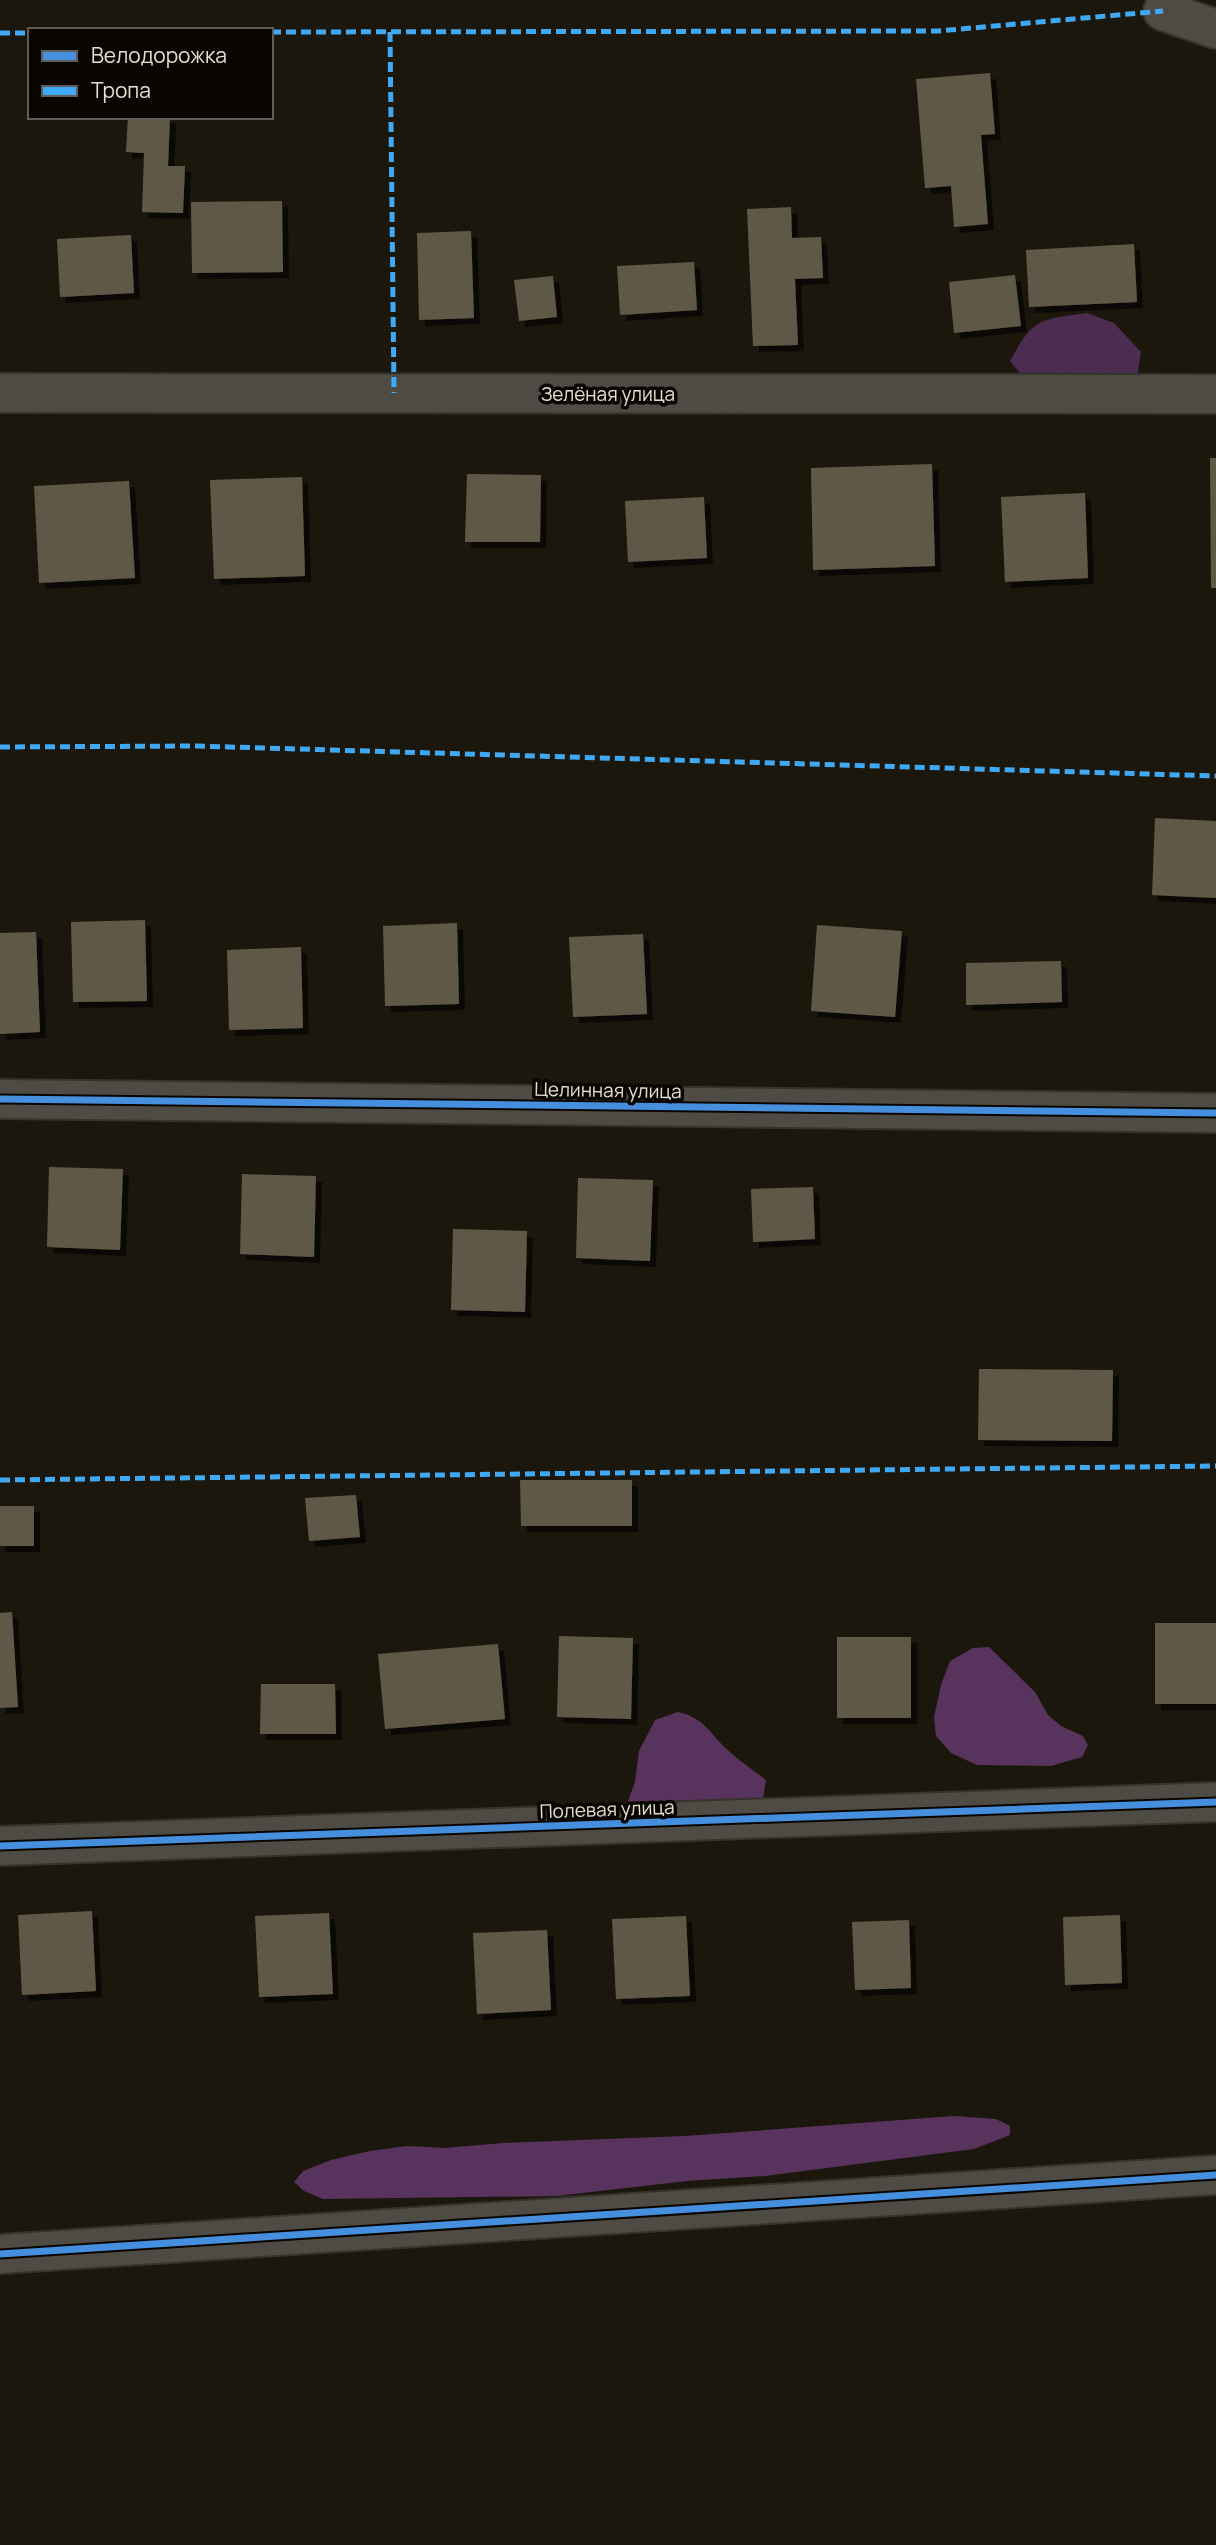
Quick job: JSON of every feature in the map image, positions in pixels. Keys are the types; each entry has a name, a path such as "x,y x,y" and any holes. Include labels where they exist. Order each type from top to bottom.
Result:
{"street":[{"path":"1163,11 1216,29"},
{"name":"Зелёная улица","path":"0,393 1216,394"},
{"name":"Целинная улица","path":"0,1099 1216,1113"},
{"name":"Полевая улица","path":"0,1846 1216,1802"},
{"path":"0,2254 1216,2175"}],"shaded area":[{"path":"1087,313 1114,323 1141,352 1137,377 1032,387 1010,361 1025,336 1032,328 1048,320"},
{"path":"989,1647 1035,1692 1048,1715 1061,1726 1083,1736 1088,1745 1082,1757 1051,1766 977,1765 951,1753 936,1736 934,1717 950,1661 973,1648"},
{"path":"678,1712 695,1718 730,1752 766,1780 763,1799 640,1814 628,1801 635,1782 639,1751 655,1720"},
{"path":"954,2116 996,2119 1010,2126 1010,2135 974,2149 765,2176 687,2181 557,2196 323,2199 304,2191 294,2182 303,2171 331,2160 407,2146 445,2148 685,2136"}],"building":[{"path":"990,73 995,134 981,135 988,224 954,227 951,186 925,188 916,79"},
{"path":"128,119 170,119 168,166 185,166 183,213 142,212 144,153 126,152"},
{"path":"282,201 283,272 192,273 191,202"},
{"path":"791,207 792,238 821,237 823,278 795,279 798,345 753,346 747,209"},
{"path":"471,231 474,318 419,320 417,233"},
{"path":"131,235 134,293 60,297 57,239"},
{"path":"1134,244 1137,302 1029,307 1026,250"},
{"path":"694,262 697,310 620,315 617,266"},
{"path":"1015,275 1021,326 954,333 949,282"},
{"path":"553,276 557,317 519,321 514,280"},
{"path":"1210,458 1216,458 1216,588 1211,588"},
{"path":"932,464 935,566 813,570 811,468"},
{"path":"467,474 541,475 540,542 465,542"},
{"path":"302,477 305,576 214,579 210,480"},
{"path":"129,481 135,578 39,583 34,486"},
{"path":"1085,493 1088,578 1005,582 1001,497"},
{"path":"704,497 707,558 628,562 625,501"},
{"path":"1155,818 1216,821 1216,898 1152,895"},
{"path":"145,920 147,1001 73,1002 71,922"},
{"path":"457,923 459,1004 385,1006 383,926"},
{"path":"817,925 902,931 895,1017 811,1011"},
{"path":"36,932 40,1032 0,1034 0,933"},
{"path":"643,934 647,1014 573,1017 569,937"},
{"path":"301,947 303,1028 229,1030 227,950"},
{"path":"1061,961 1062,1002 966,1005 966,963"},
{"path":"49,1167 123,1169 120,1250 47,1247"},
{"path":"242,1174 316,1176 314,1257 240,1254"},
{"path":"578,1178 653,1180 650,1261 576,1258"},
{"path":"813,1187 815,1239 753,1242 751,1189"},
{"path":"453,1229 527,1231 525,1312 451,1310"},
{"path":"979,1369 1113,1370 1112,1441 978,1440"},
{"path":"520,1480 632,1480 632,1526 521,1526"},
{"path":"356,1495 360,1537 309,1541 305,1498"},
{"path":"0,1506 34,1506 34,1546 0,1546"},
{"path":"12,1612 18,1707 0,1708 0,1613"},
{"path":"1155,1623 1216,1623 1216,1704 1155,1704"},
{"path":"559,1636 633,1638 631,1719 557,1717"},
{"path":"837,1637 911,1637 911,1718 837,1718"},
{"path":"498,1644 505,1719 385,1729 378,1654"},
{"path":"261,1684 335,1684 336,1734 260,1734"},
{"path":"92,1911 96,1991 22,1995 18,1915"},
{"path":"329,1913 333,1994 259,1997 255,1916"},
{"path":"1120,1915 1122,1983 1065,1985 1063,1917"},
{"path":"686,1916 690,1996 616,1999 612,1919"},
{"path":"909,1920 911,1988 855,1990 852,1922"},
{"path":"547,1930 551,2010 477,2014 473,1933"}],"marked path":[{"path":"273,32 938,31 1163,11"},
{"path":"390,32 394,393"},
{"path":"0,33 28,33"},
{"path":"0,747 196,746 1216,776"},
{"path":"0,1480 1216,1466"}],"cycle path":[{"path":"0,1099 1216,1113"},
{"path":"0,1846 1216,1802"},
{"path":"0,2254 1216,2175"}]}
